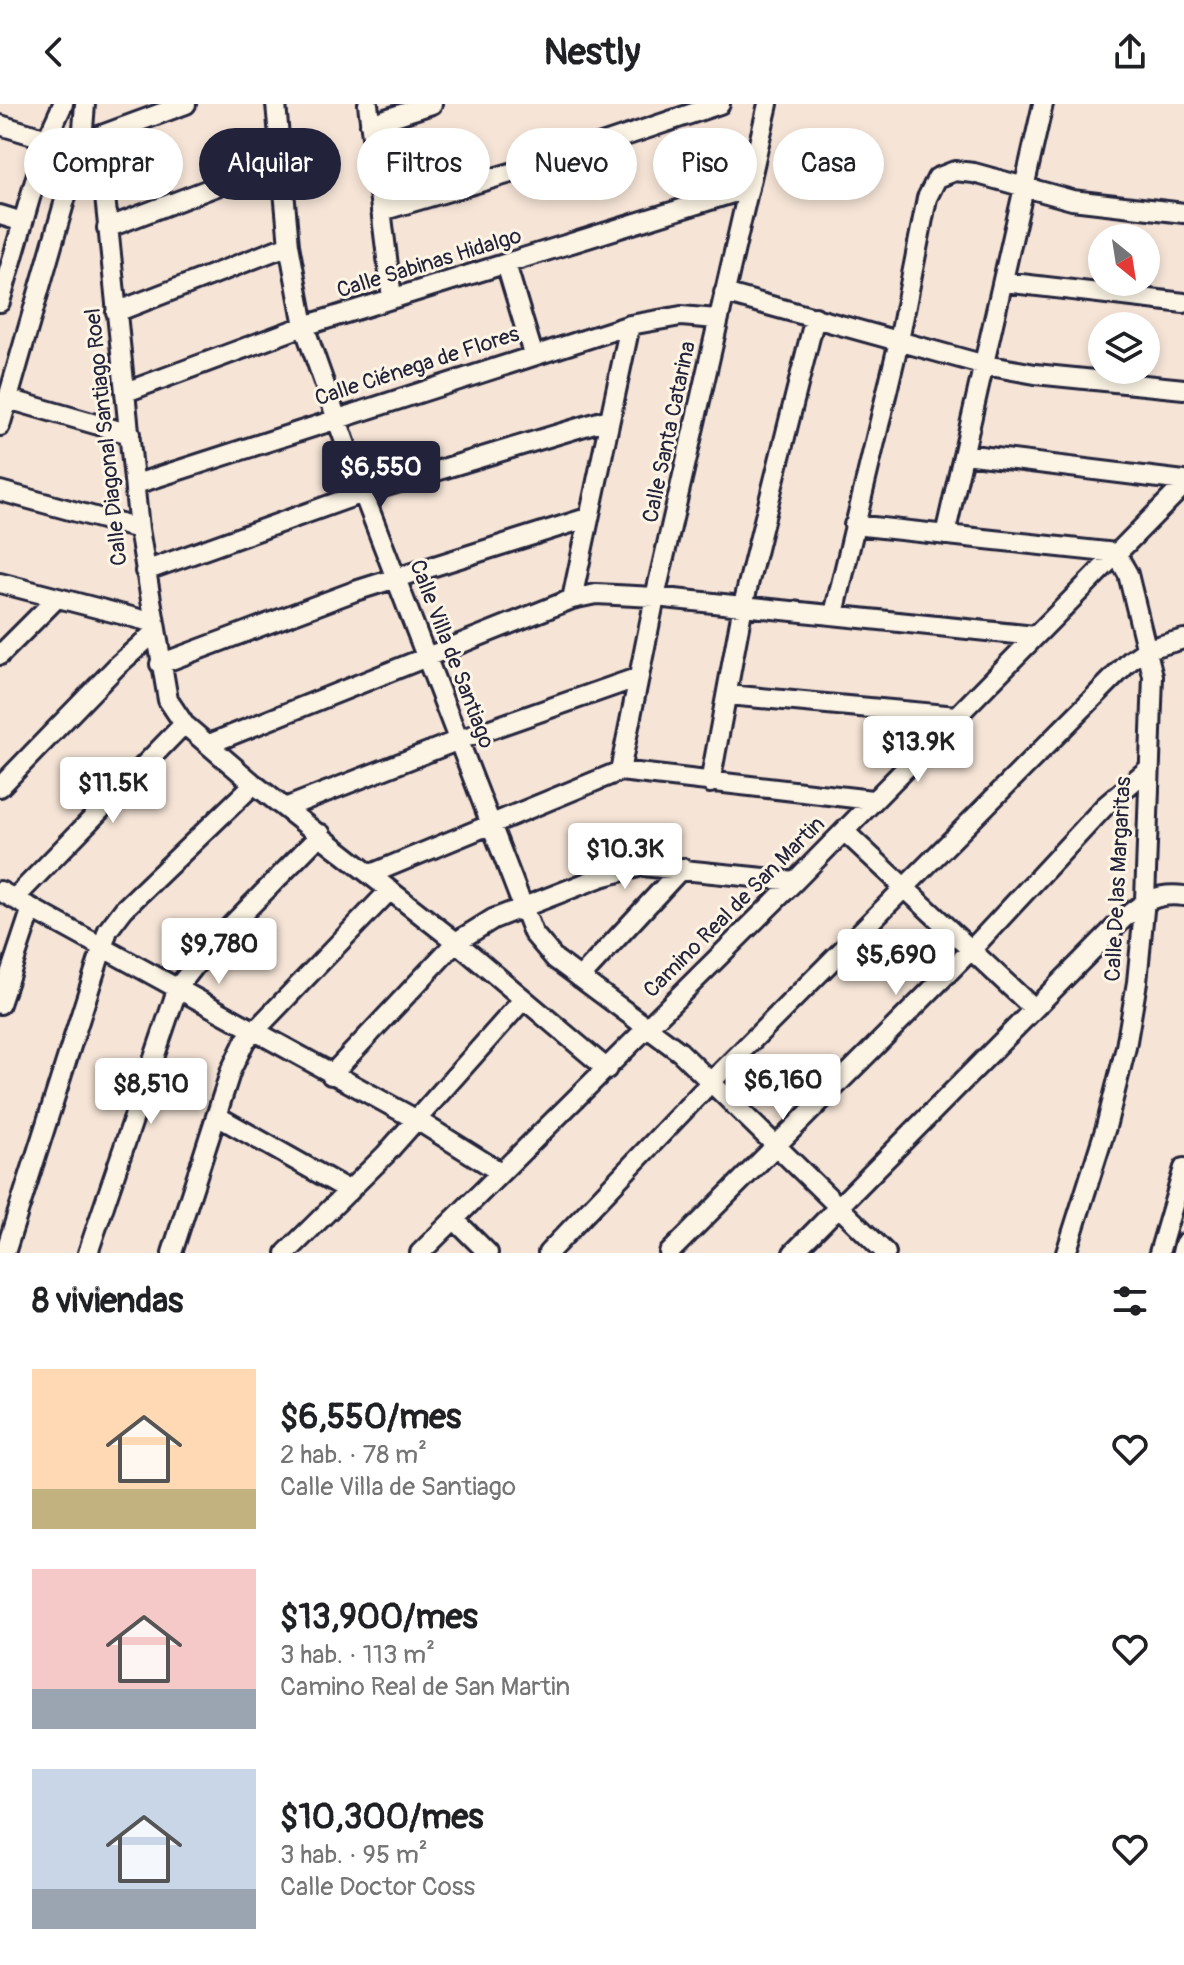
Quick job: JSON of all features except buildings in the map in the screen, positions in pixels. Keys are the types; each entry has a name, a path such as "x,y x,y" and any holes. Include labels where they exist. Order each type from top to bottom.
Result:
{"street":[{"path":"52,128 63,104"},
{"path":"85,104 88,128"},
{"path":"120,128 186,104"},
{"name":"Calle Villa de Santiago","path":"276,104 278,128"},
{"path":"368,104 392,298"},
{"path":"370,124 432,104"},
{"path":"381,211 548,162 720,104"},
{"name":"Calle Santa Catarina","path":"757,153 768,104"},
{"path":"945,535 1043,104"},
{"path":"0,125 24,132"},
{"path":"834,614 899,341 927,198 937,178 955,171 1072,200 1184,213"},
{"path":"107,228 199,193"},
{"path":"0,302 29,200"},
{"path":"0,426 71,200"},
{"name":"Calle Diagonal Santiago Roel","path":"102,200 145,571 168,700 184,724"},
{"name":"Calle Villa de Santiago","path":"284,200 304,326 363,493 398,577 522,907 542,946 648,1028 711,1082 886,1253"},
{"name":"Calle Sabinas Hidalgo","path":"126,392 304,326 711,200"},
{"name":"Calle Santa Catarina","path":"620,771 655,597 746,200"},
{"path":"0,215 23,222"},
{"path":"116,312 289,245"},
{"path":"506,264 533,354"},
{"path":"1004,282 1184,303"},
{"path":"724,293 985,365 1035,374 1184,389"},
{"name":"Calle Ciénega de Flores","path":"136,484 336,416 630,325 681,316 717,319"},
{"path":"710,783 743,605 815,317"},
{"path":"572,599 630,325"},
{"path":"8,399 130,434"},
{"path":"145,571 363,493 608,419"},
{"path":"964,454 1184,483"},
{"name":"Camino Real de San Martin","path":"420,1253 795,881 1184,483"},
{"path":"0,491 139,529"},
{"path":"160,664 398,577 587,518"},
{"path":"854,525 1116,553"},
{"name":"Calle De las Margaritas","path":"1066,1253 1106,1127 1126,1047 1137,982 1145,900 1148,769 1154,699 1147,649 1128,574 1116,553"},
{"path":"0,583 155,627 0,787"},
{"path":"209,744 572,599 605,594 743,605 1035,636"},
{"path":"0,655 56,599"},
{"path":"548,1253 711,1082 1105,685 1147,649 1184,639"},
{"path":"285,808 459,740 639,677"},
{"path":"728,695 957,716"},
{"path":"500,1172 417,1120 7,895 184,724 254,784 456,942 522,1001 607,1069"},
{"path":"669,1253 972,949 1105,806 1148,769"},
{"path":"371,874 620,771 872,800"},
{"path":"5,1253 89,992 101,944 124,909 254,784"},
{"path":"844,831 1033,1008"},
{"path":"88,1253 178,987 208,949 321,834"},
{"path":"331,1075 456,942 479,925 522,907 626,868 682,868 795,881"},
{"path":"580,978 682,868"},
{"path":"172,1253 238,1055 253,1031 390,890"},
{"path":"793,1253 1033,1008 1145,900 1161,895 1184,896"},
{"path":"0,1004 32,908"},
{"path":"286,1253 417,1120 522,1001"},
{"path":"217,1116 350,1191"},
{"path":"1159,1253 1184,1168"},
{"path":"454,1219 488,1253"},
{"path":"1182,1253 1184,1244"}]}
